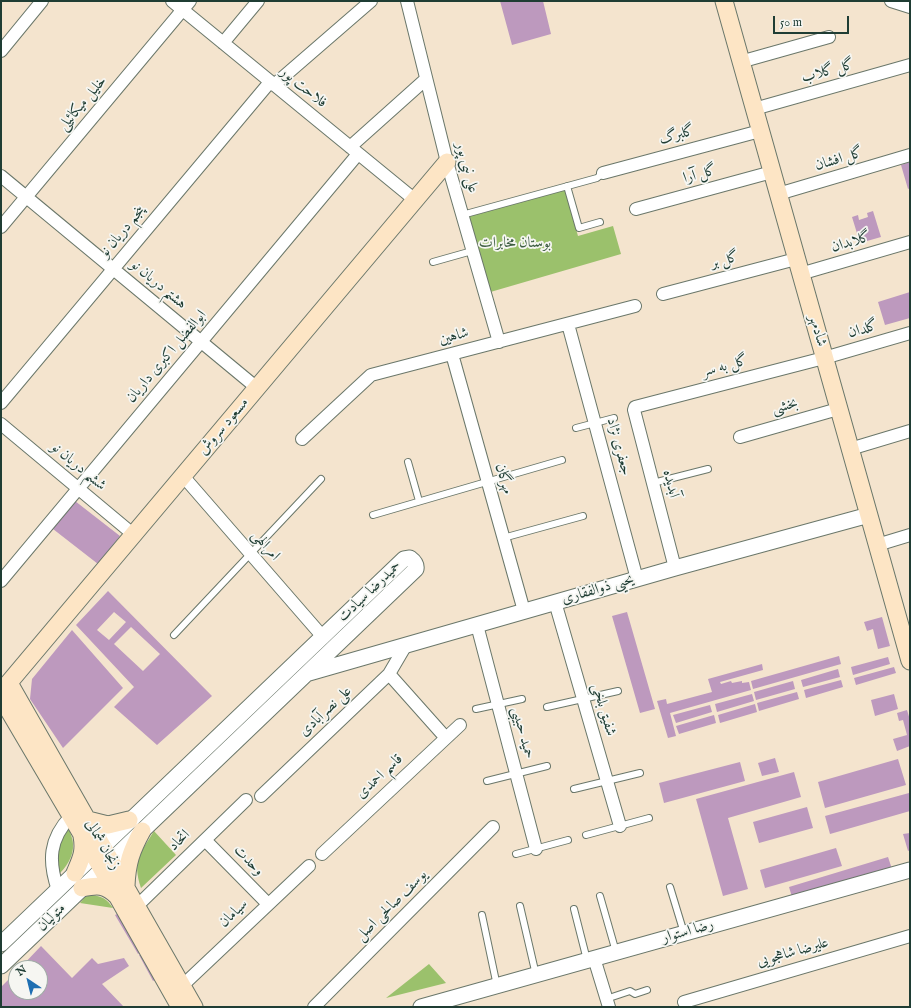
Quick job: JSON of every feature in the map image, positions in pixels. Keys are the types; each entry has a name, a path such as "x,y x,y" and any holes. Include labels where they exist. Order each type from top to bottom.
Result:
{"main road":[{"name":"شادمهر","path":"724,1 838,409 877,545 908,644 910,662"},
{"name":"مسعود سروش","path":"3,687 134,534 447,162"},
{"name":"زنجان شمالی","path":"3,687 71,816 85,827"},
{"name":"زنجان شمالی","path":"3,687 121,891 180,1007"},
{"path":"141,824 126,869 121,891 110,890 103,886 93,886 78,881 83,856 85,827 141,824"},
{"name":"زنجان شمالی","path":"121,891 137,906 194,1007"}],"street":[{"path":"1,50 42,1"},
{"name":"فلاحت پور","path":"172,1 186,6 223,43 414,200"},
{"path":"223,43 258,1"},
{"name":"پنجم دریان‌ نو","path":"1,403 272,83 371,1"},
{"name":"علی نبی پور","path":"407,1 447,162 499,342"},
{"path":"891,1 910,7"},
{"name":"خلیل میکائیلی","path":"1,227 186,6"},
{"path":"740,62 829,37"},
{"name":"گل گلاب","path":"754,109 910,65"},
{"name":"ابوالفضل اکبری داریان","path":"1,581 201,341 354,150 426,78"},
{"name":"گلبرگ","path":"600,175 760,131"},
{"name":"گل افشان","path":"778,194 910,155"},
{"name":"گل آرا","path":"636,209 772,172"},
{"name":"هشتم دریان‌ نو","path":"1,176 257,388"},
{"name":"گلابدان","path":"798,266 910,242"},
{"name":"گل بر","path":"663,294 798,266"},
{"name":"شاهین","path":"302,439 371,375 635,306"},
{"name":"جعفری نژاد","path":"568,324 637,579"},
{"name":"گلدان","path":"824,358 910,333"},
{"name":"مهرگان","path":"452,354 524,612"},
{"name":"گل به سر","path":"634,408 824,358"},
{"name":"آبدیده","path":"634,408 675,568"},
{"name":"بخشی","path":"740,437 838,409"},
{"name":"ششم دریان‌ نو","path":"1,424 134,534"},
{"path":"850,449 910,432"},
{"name":"امرالهی","path":"183,476 323,637"},
{"name":"یحیی ذوالفقاری","path":"306,673 324,663 406,645 675,568 869,515"},
{"path":"877,545 910,535"},
{"name":"حمیدرضا سیادت","path":"141,824 142,808 404,559 410,558 414,561 416,564 416,569 324,663"},
{"name":"شفیق بلخی","path":"555,602 620,826"},
{"name":"حمید حبیبی","path":"477,625 536,849"},
{"name":"علی نصرآبادی","path":"261,796 389,674 406,645"},
{"name":"حمیدرضا سیادت","path":"102,858 306,673"},
{"path":"389,674 446,738"},
{"name":"قاسم احمدی","path":"322,854 460,725"},
{"name":"اتحاد","path":"137,906 246,800"},
{"path":"58,890 52,872 52,856 58,835 64,823 71,816"},
{"name":"یوسف صالحی اصل","path":"314,1007 493,828"},
{"name":"وحدت","path":"205,840 268,904"},
{"name":"متولیان","path":"1,966 78,881 102,858"},
{"name":"سیامان","path":"182,986 309,866"},
{"name":"رضا استوار","path":"421,1007 910,870"},
{"name":"متولیان","path":"1,944 58,890 78,881"},
{"name":"علیرضا شاهجویی","path":"684,1002 910,936"},
{"path":"591,959 608,1003"},
{"name":"رضا استوار","path":"452,1007 466,994"}],"lane":[{"name":"گلبرگ","path":"462,215 567,186 600,175"},
{"path":"567,186 579,228 600,222"},
{"path":"433,262 472,251"},
{"path":"576,428 614,418"},
{"path":"372,515 562,460"},
{"path":"408,462 419,501"},
{"path":"653,483 708,470"},
{"path":"174,635 321,479"},
{"path":"503,538 583,516"},
{"path":"547,707 618,691"},
{"path":"476,710 522,699"},
{"path":"487,781 547,766"},
{"path":"574,789 640,773"},
{"path":"586,835 649,818"},
{"path":"516,854 568,840"},
{"path":"670,887 684,933"},
{"path":"600,896 616,952"},
{"path":"520,906 536,975"},
{"path":"574,909 591,959"},
{"path":"482,915 497,986"},
{"path":"608,1003 630,991 635,994 647,990"}],"green space":[{"name":"بوستان مخابرات","path":"565,190 578,236 613,226 621,254 487,293 467,217"},
{"path":"69,828 73,842 71,857 66,866 57,876 54,862 60,840"},
{"path":"154,831 176,855 141,888 138,878 137,864 141,852"},
{"path":"91,895 104,898 113,908 80,903 85,897"},
{"path":"429,964 446,983 386,998"}],"building":[{"path":"500,1 543,1 551,34 512,45"},
{"path":"910,162 910,188 908,189 901,165"},
{"path":"873,211 881,237 860,243 852,217 858,215 859,220 868,217 867,213"},
{"path":"910,292 910,318 885,325 878,302"},
{"path":"75,501 120,536 98,564 53,529"},
{"path":"108,591 212,696 157,745 114,707 134,687 76,625","holes":["114,612 126,622 109,640 97,630","131,627 160,654 143,671 114,644"]},
{"path":"627,612 655,709 640,713 612,616"},
{"path":"882,617 890,646 878,649 873,629 867,631 864,622"},
{"path":"72,630 123,688 63,748 30,699 32,679"},
{"path":"839,656 841,664 753,689 751,681"},
{"path":"888,657 890,664 853,675 851,667"},
{"path":"762,664 763,670 720,682 721,684 731,681 732,683 742,681 742,683 749,682 751,690 670,713 676,736 668,738 657,701 666,699 667,704 712,692 708,679"},
{"path":"894,667 896,673 856,685 854,678"},
{"path":"838,669 840,677 803,687 801,680"},
{"path":"841,680 843,687 806,698 804,690"},
{"path":"793,681 795,689 756,700 754,692"},
{"path":"797,692 799,699 759,711 757,703"},
{"path":"752,694 754,701 717,712 715,704"},
{"path":"894,694 898,709 875,716 871,700"},
{"path":"755,704 757,712 720,723 718,715"},
{"path":"710,705 712,712 676,723 673,715"},
{"path":"907,710 910,720 910,746 897,751 893,739 907,735 903,720 899,721 897,713"},
{"path":"714,715 716,723 679,734 676,726"},
{"path":"775,758 779,772 762,776 758,763"},
{"path":"898,759 906,785 825,808 818,782"},
{"path":"740,762 745,781 664,803 659,783"},
{"path":"794,772 801,797 728,818 748,889 723,896 696,799"},
{"path":"909,793 910,811 830,834 825,816"},
{"path":"807,807 813,828 759,843 753,822"},
{"path":"910,833 910,850 908,851 903,834"},
{"path":"836,848 842,866 765,888 760,870"},
{"path":"888,857 892,869 792,897 789,887"},
{"path":"121,912 143,951 138,954 115,915"},
{"path":"41,946 72,978 92,958 98,964 124,958 129,966 102,984 124,1007 1,1007 1,987 8,980 8,1000 48,1000 48,960 28,960"},
{"path":"143,952 158,978 153,981 139,955"}]}
